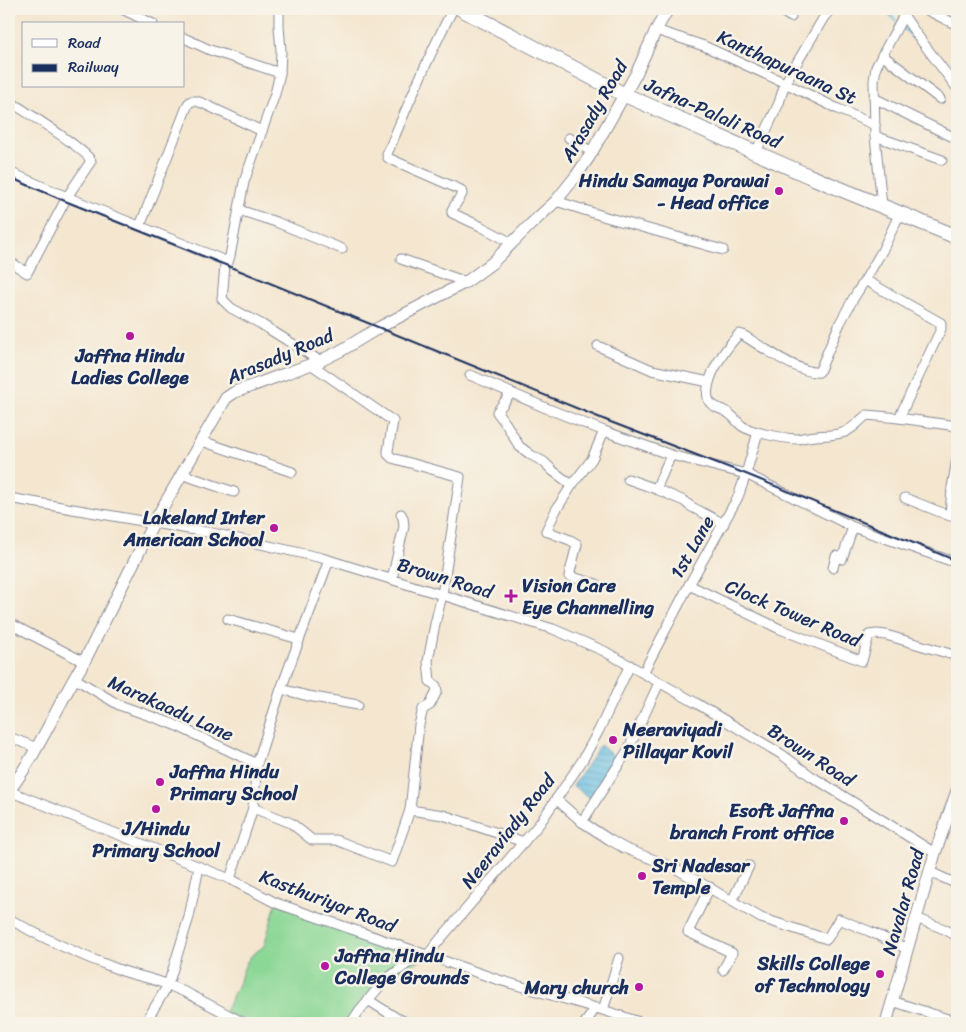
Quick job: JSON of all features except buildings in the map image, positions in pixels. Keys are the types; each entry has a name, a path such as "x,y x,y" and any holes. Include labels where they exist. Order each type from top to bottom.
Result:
{"main road":[{"name":"Jafna-Palali Road","path":"461,9 624,95 809,176 957,237"},
{"name":"Arasady Road","path":"9,791 22,774 37,748 84,662 153,524 226,398 235,392 316,363 342,350 380,327 466,282 492,263 556,201 576,176 592,152 636,74 668,9"},
{"name":"Navalar Road","path":"886,1023 904,948 916,918 935,853 955,805 957,791"}],"street":[{"path":"122,9 149,22"},
{"path":"253,808 291,823 312,840 336,840 392,862 410,810 419,725 423,709 430,705 437,691 436,686 430,681 428,661 442,595 460,477 392,458 388,451 393,421 262,324 231,308 222,299 225,265 230,256 244,182 275,94 280,74 279,9"},
{"path":"453,9 417,81 387,157 461,190 462,194 452,213 512,243"},
{"path":"778,9 791,17"},
{"path":"756,152 779,103 785,83 824,17 831,9"},
{"path":"925,9 957,25"},
{"path":"882,206 875,136 874,81 876,67 905,12"},
{"path":"905,12 917,35 957,88"},
{"name":"Kanthapuraana St","path":"656,30 704,46 875,125"},
{"path":"185,38 210,50 280,74"},
{"path":"882,55 940,99"},
{"path":"874,98 953,137"},
{"path":"9,101 90,159 90,164 67,198 27,272 9,261"},
{"path":"140,226 190,101 202,103 262,131"},
{"path":"875,136 942,160"},
{"path":"568,138 592,152"},
{"path":"9,172 67,198 228,262"},
{"path":"556,201 723,250"},
{"path":"238,210 276,222 342,249"},
{"path":"900,213 882,251 840,323 819,372 812,373 792,364 739,334 730,344 716,367 709,382 708,398 711,404 736,418 743,427 788,438 800,439 842,433 853,428 867,415 957,426"},
{"path":"400,259 466,282"},
{"path":"865,280 941,323 940,334 898,418"},
{"path":"598,346 652,370 709,382"},
{"path":"470,375 604,431 671,455 746,474 853,527 957,563"},
{"path":"511,393 496,412 506,424 518,446 544,462 553,471 572,484"},
{"path":"596,584 569,576 577,544 546,531 572,484 592,459 604,431"},
{"name":"1st Lane","path":"644,673 689,585 738,498 758,432"},
{"path":"202,440 292,472"},
{"path":"656,489 671,455"},
{"path":"905,498 954,518 952,488 957,459"},
{"path":"181,474 234,492"},
{"path":"628,479 684,501 724,524"},
{"name":"Brown Road","path":"9,498 212,533 329,560 553,629 604,651 696,702 935,853"},
{"path":"392,579 404,526 404,518 400,514"},
{"path":"832,568 836,556 842,558 853,527"},
{"path":"230,879 253,808 257,764 281,689 329,560"},
{"name":"Clock Tower Road","path":"689,585 780,629 862,660 869,635 877,634 957,656"},
{"path":"228,619 299,639"},
{"path":"9,623 84,662"},
{"name":"Neeraviady Road","path":"427,956 436,943 540,823 582,761 630,665"},
{"name":"Marakaadu Lane","path":"74,678 119,705 173,724 257,764"},
{"path":"582,822 628,750 659,683"},
{"path":"281,689 358,705"},
{"path":"9,737 37,748"},
{"name":"Kasthuriyar Road","path":"9,791 230,879 276,903 500,980 642,1023"},
{"path":"556,799 582,822 610,840 624,848 675,868 762,918 827,939 839,919 904,948"},
{"path":"410,810 443,815 524,842"},
{"path":"732,901 749,866"},
{"path":"148,1023 150,1015 168,985 189,917 200,867"},
{"path":"930,872 957,884"},
{"path":"710,887 688,932 732,953 723,970"},
{"path":"916,918 957,936"},
{"path":"9,919 69,950 122,971 157,980 187,993 244,1023"},
{"path":"351,1023 384,981 411,962 427,956"},
{"path":"585,1023 599,1009 619,958"},
{"path":"368,1000 395,1018 408,1023"},
{"path":"892,1002 957,1022"}],"green space":[{"name":"Jaffna Hindu College Grounds","path":"276,903 427,956 384,981 351,1023 244,1023 225,1012 246,963 251,956 264,946"}],"water":[{"path":"600,745 619,760 593,800 573,786"}],"waterway":[{"path":"884,9 896,21"},
{"path":"901,26 916,40"}],"railway":[{"path":"9,178 608,421 746,474 957,561"}],"place":[{"name":"Hindu Samaya Porawai - Head office","path":"779,191"},
{"name":"Jaffna Hindu Ladies College","path":"130,336"},
{"name":"Lakeland Inter American School","path":"274,528"},
{"name":"Vision Care Eye Channelling","path":"511,596"},
{"name":"Neeraviyadi Pillayar Kovil","path":"613,740"},
{"name":"Jaffna Hindu Primary School","path":"160,782"},
{"name":"J/Hindu Primary School","path":"156,809"},
{"name":"Esoft Jaffna branch Front office","path":"844,821"},
{"name":"Sri Nadesar Temple","path":"642,876"},
{"name":"Jaffna Hindu College Grounds","path":"325,966"},
{"name":"Skills College of Technology","path":"880,974"},
{"name":"Mary church","path":"639,987"}]}
